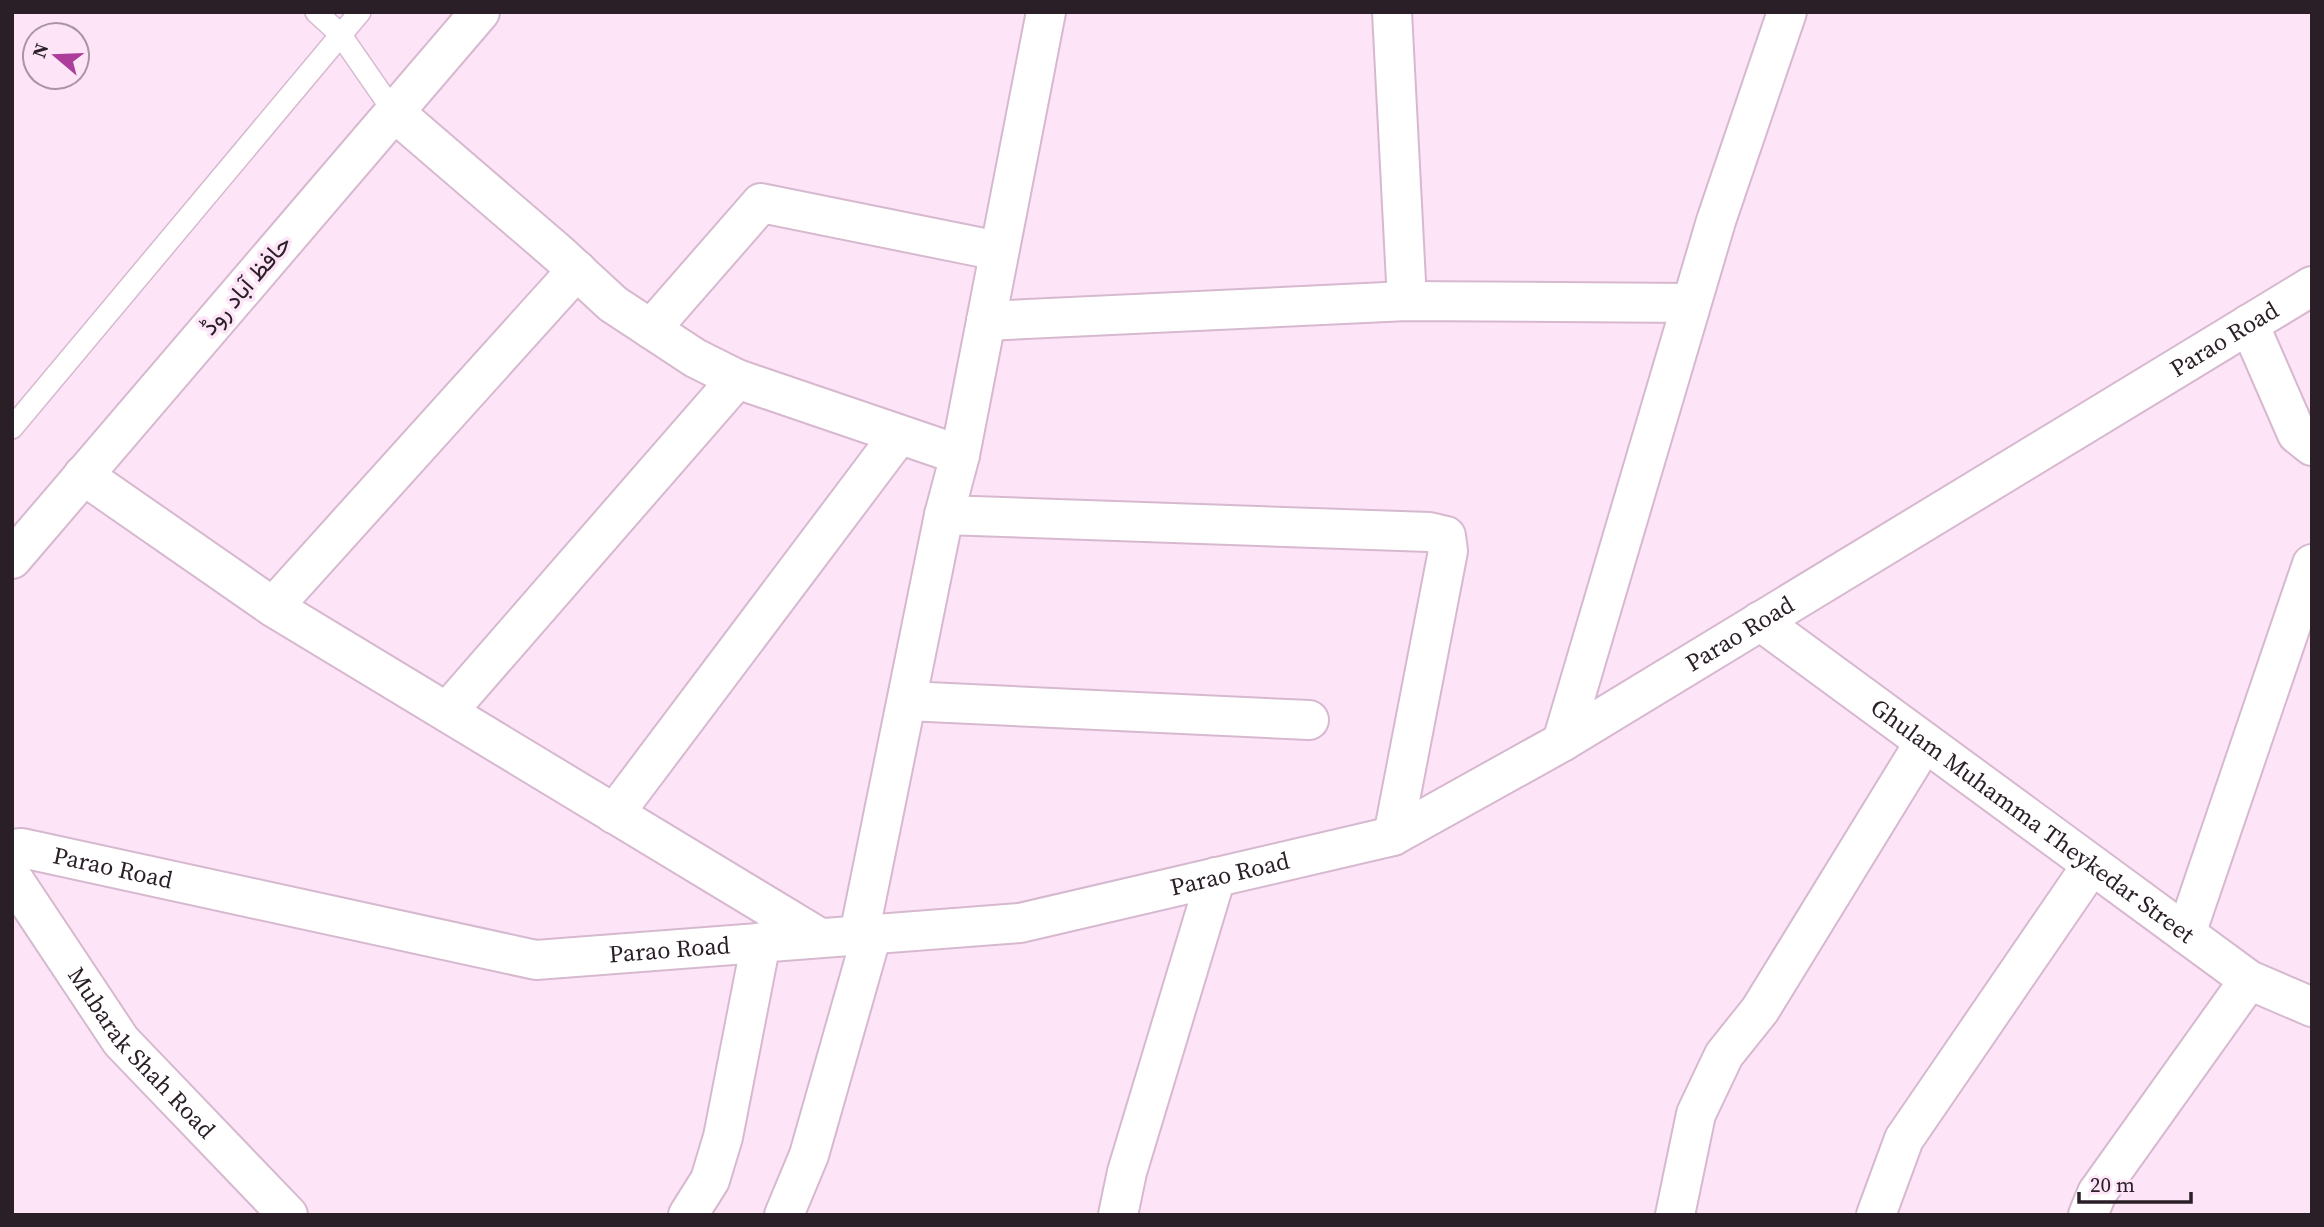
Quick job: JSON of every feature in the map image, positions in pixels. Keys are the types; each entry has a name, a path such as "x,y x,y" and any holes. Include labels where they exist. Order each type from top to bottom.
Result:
{"street":[{"name":"حافظ آباد روڈ","path":"12,559 480,12"},
{"path":"784,1215 809,1155 866,934 907,701 944,515 960,455 1046,12"},
{"path":"1392,12 1407,301"},
{"path":"1562,742 1716,220 1787,12"},
{"path":"394,113 613,304 695,358 737,379 960,455"},
{"path":"651,329 761,203 999,251"},
{"path":"273,607 577,270"},
{"name":"Parao Road","path":"12,849 22,848 536,960 1020,922 1393,836 1562,742 2312,286"},
{"path":"986,321 1407,301 1691,303"},
{"path":"2249,324 2297,434 2312,446"},
{"path":"447,712 737,379"},
{"path":"614,814 899,435"},
{"path":"83,475 273,607 820,938"},
{"path":"944,515 1429,532 1446,536 1448,551 1393,836"},
{"path":"2186,934 2312,564"},
{"name":"Ghulam Muhamma Theykedar Street","path":"1760,621 2249,980 2312,1007"},
{"path":"907,701 1309,720"},
{"path":"1675,1215 1696,1114 1724,1055 1760,1010 1924,743"},
{"path":"1876,1215 1904,1139 2091,866"},
{"name":"Mubarak Shah Road","path":"12,877 121,1041 288,1215"},
{"path":"1118,1215 1127,1172 1216,877"},
{"path":"688,1215 710,1180 723,1137 761,942"},
{"path":"2088,1215 2097,1193 2249,980"}],"lane":[{"path":"316,12 340,34 394,113"},
{"path":"12,428 360,12"}]}
